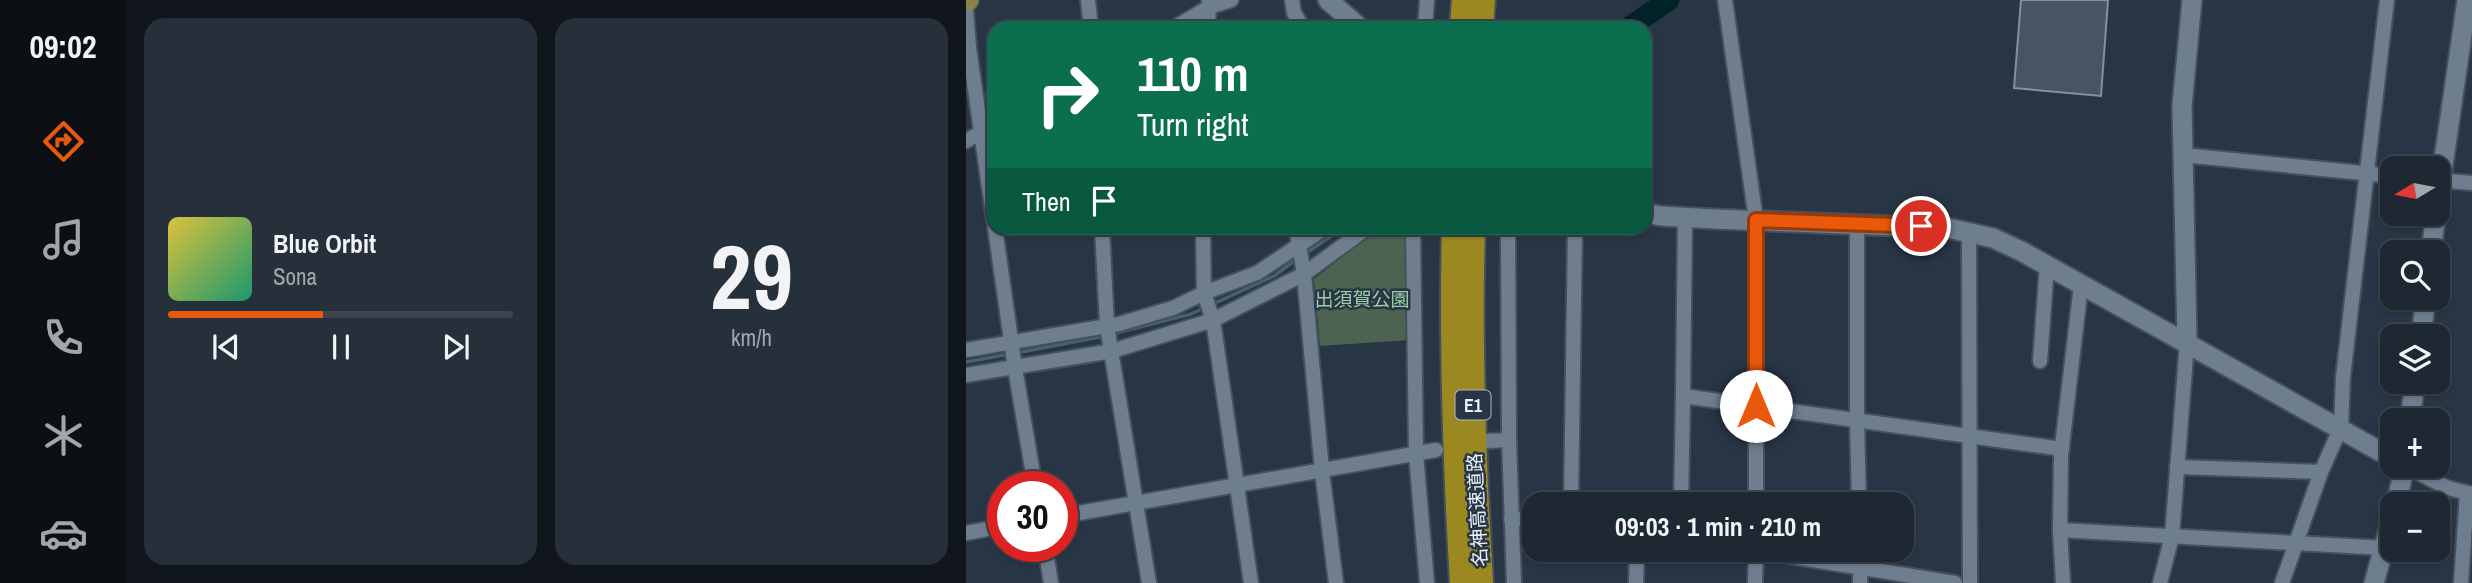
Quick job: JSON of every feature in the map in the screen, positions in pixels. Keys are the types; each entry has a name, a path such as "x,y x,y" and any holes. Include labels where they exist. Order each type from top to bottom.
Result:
{"highway":[{"path":"1462,21 1464,0"},
{"path":"1482,21 1483,0"},
{"name":"名神高速道路","path":"1454,235 1452,302 1462,583"},
{"name":"名神高速道路","path":"1473,235 1471,302 1481,583"}],"street":[{"path":"1088,0 1090,21"},
{"path":"1184,21 1209,4 1231,0"},
{"path":"1328,0 1352,21"},
{"path":"1426,21 1427,0"},
{"path":"1725,0 1756,220 1756,492"},
{"path":"2160,583 2172,536 2187,342 2182,106 2192,0"},
{"path":"2282,583 2321,472 2341,428 2343,377 2387,0"},
{"path":"2443,156 2467,0"},
{"path":"966,10 969,48 987,125"},
{"path":"966,141 987,130"},
{"path":"2183,155 2380,176"},
{"path":"2450,181 2472,183"},
{"path":"1652,214 1685,218 1948,228 1993,238 2187,342 2380,451"},
{"path":"1681,492 1685,218"},
{"path":"1857,224 1859,492"},
{"path":"1969,233 1970,583"},
{"path":"996,235 1032,471"},
{"path":"1102,235 1109,338 1149,583"},
{"path":"1203,235 1208,306 1238,485 1251,583"},
{"path":"1297,235 1336,583"},
{"path":"966,375 1013,354 1109,338 1173,308 1208,306 1257,274 1301,259 1320,235"},
{"path":"966,350 1013,354 1109,338 1208,306 1352,235"},
{"path":"1413,235 1416,454 1427,583"},
{"path":"1508,235 1509,440 1514,583"},
{"path":"1571,492 1575,235"},
{"path":"2040,361 2047,265"},
{"path":"2063,583 2060,530 2062,449 2081,285"},
{"path":"1683,396 2062,449"},
{"path":"1487,441 1509,440"},
{"path":"1078,513 1436,450"},
{"path":"2177,467 2321,472"},
{"path":"2428,478 2448,488 2470,493 2461,583"},
{"path":"1511,519 1522,519"},
{"path":"966,533 987,529"},
{"path":"2060,530 2380,548"},
{"path":"1048,562 1051,583"},
{"path":"1636,583 1637,562"},
{"path":"1754,562 1755,583"},
{"path":"1830,562 1955,583"},
{"path":"1860,583 1861,562"},
{"path":"2374,583 2381,562"}],"green space":[{"name":"出須賀公園","path":"1370,235 1407,235 1409,340 1320,346 1314,279"}],"building":[{"path":"2021,0 2108,0 2101,96 2014,88"}],"waterway":[{"path":"1638,21 1669,0"},
{"path":"1305,254 1333,235"},
{"path":"1213,304 1274,276 1298,258"},
{"path":"1112,334 1191,314 1206,307"},
{"path":"1016,353 1105,336"},
{"path":"966,362 1009,354"}],"route":[{"path":"1756,406 1756,220 1921,226"}]}
